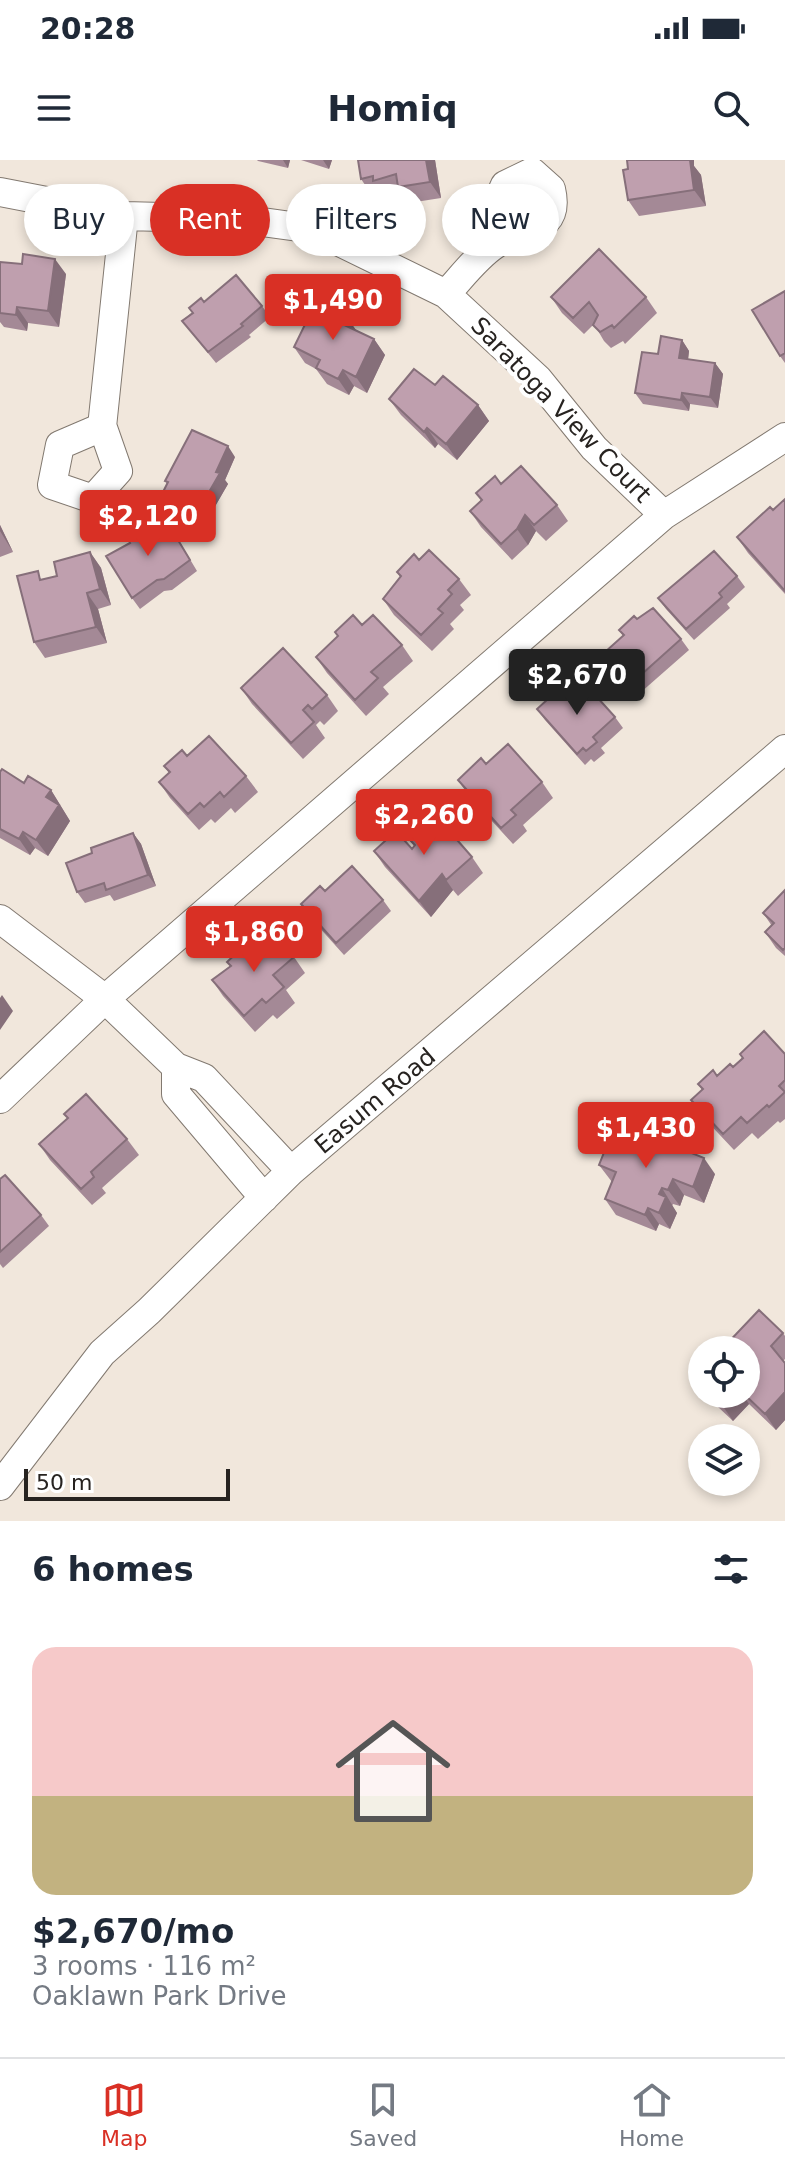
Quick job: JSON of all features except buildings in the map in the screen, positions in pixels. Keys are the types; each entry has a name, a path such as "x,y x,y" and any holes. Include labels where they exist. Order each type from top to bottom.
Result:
{"street":[{"name":"Saratoga View Court","path":"0,192 24,197"},
{"name":"Saratoga View Court","path":"134,216 241,219 313,229 446,294 538,379 594,448 664,515"},
{"path":"103,428 118,471 93,499 52,485 60,445 102,427 120,256"},
{"path":"446,294 483,256"},
{"path":"0,1099 105,999 664,515 785,437"},
{"name":"Easum Road","path":"0,1486 102,1353 291,1171 785,749"},
{"path":"0,919 105,999 176,1067 204,1078 291,1171"},
{"path":"176,1067 176,1094 264,1198"}]}
